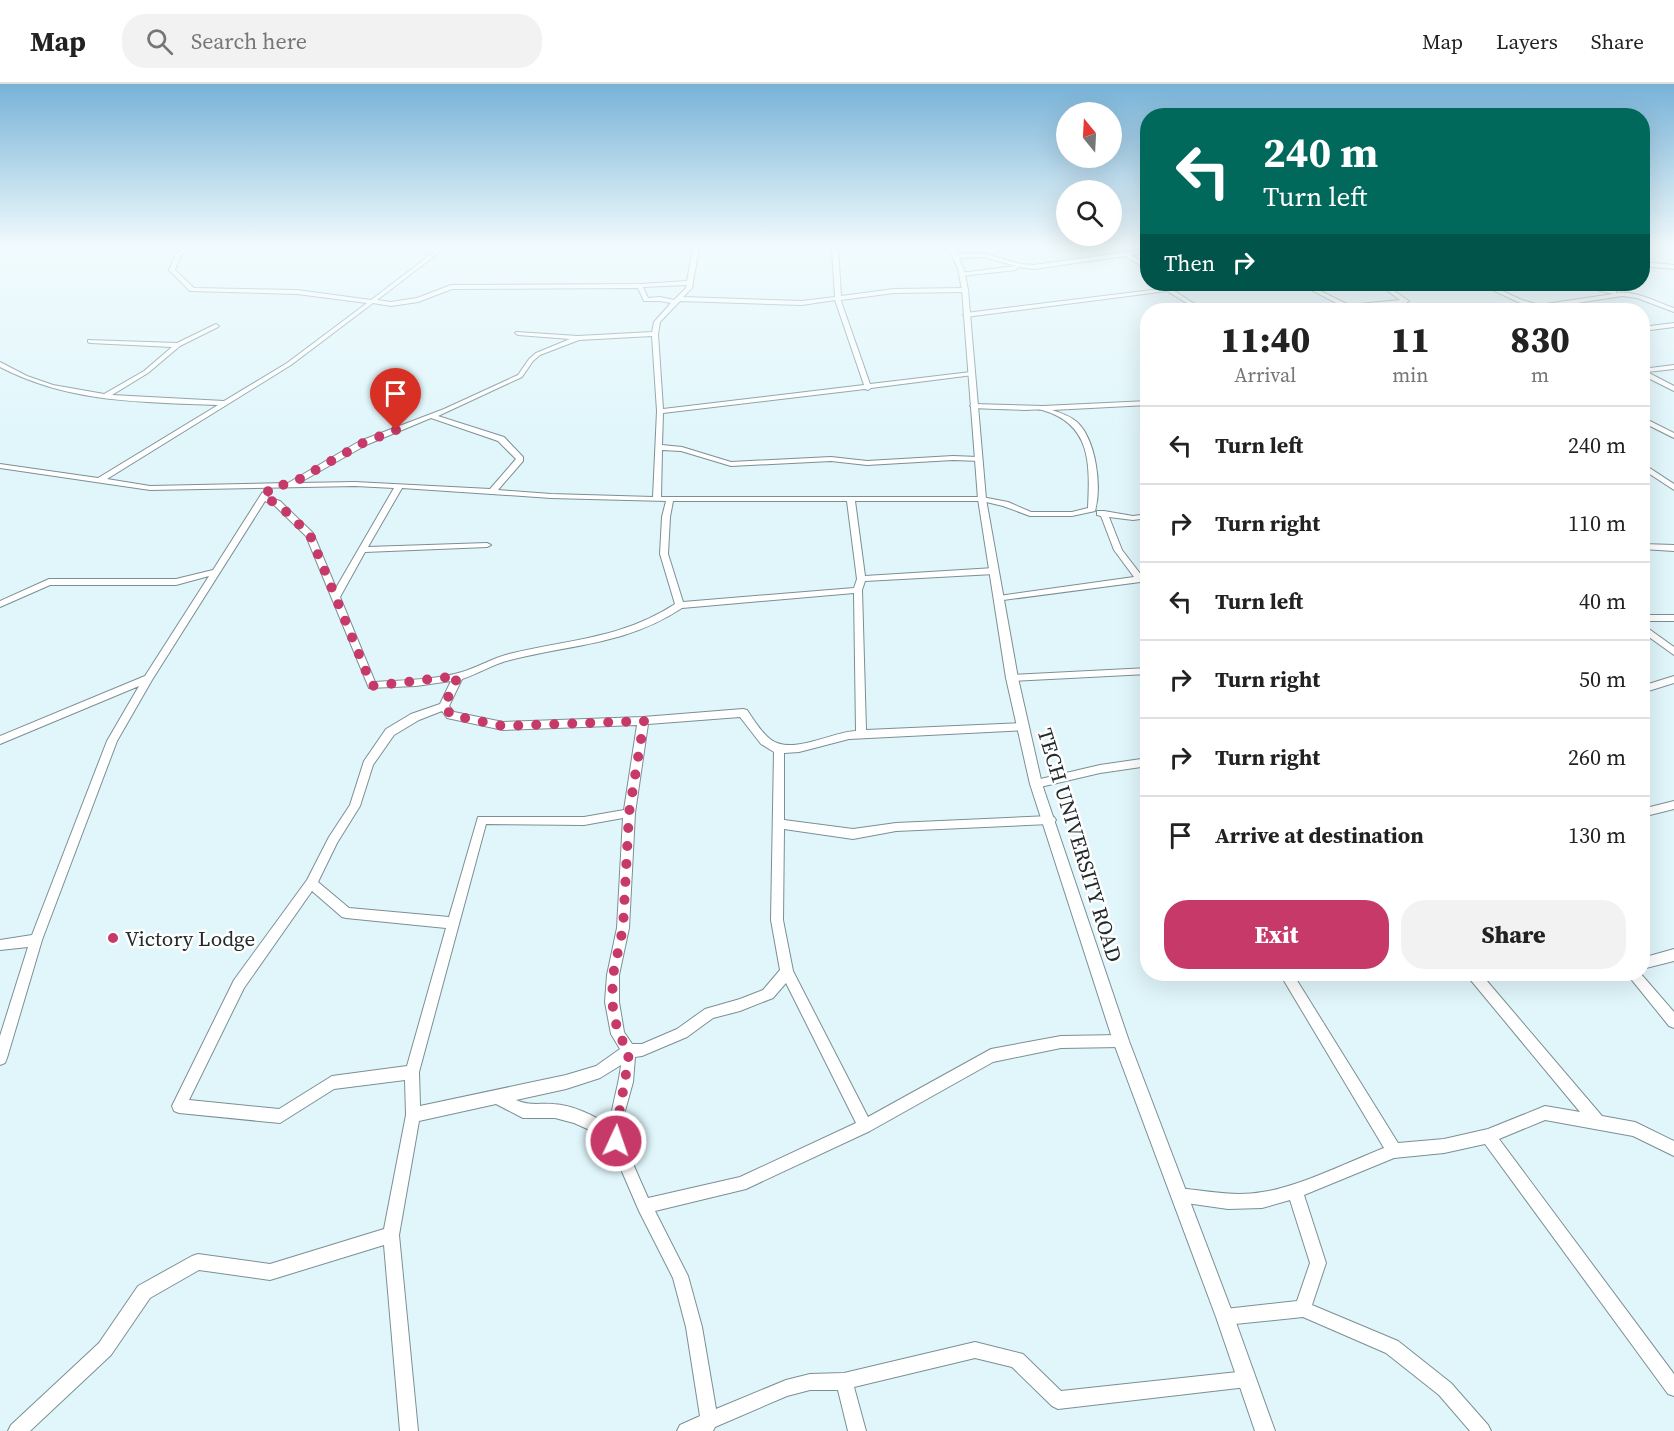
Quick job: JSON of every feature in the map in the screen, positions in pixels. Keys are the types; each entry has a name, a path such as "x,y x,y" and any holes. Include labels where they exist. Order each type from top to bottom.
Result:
{"street":[{"path":"99,482 289,364 361,311"},
{"path":"657,499 660,411 655,334 657,322 667,311"},
{"path":"842,311 868,388"},
{"name":"TECH UNIVERSITY ROAD","path":"966,311 982,499 1012,678 1036,784 1050,820 1121,1041 1225,1317 1265,1431"},
{"path":"966,315 998,311"},
{"path":"1650,328 1674,325"},
{"path":"105,397 146,372 178,345 216,326"},
{"path":"518,333 578,338 655,334"},
{"path":"291,484 363,443 431,416 520,376 538,354 578,338"},
{"path":"90,341 178,345"},
{"path":"0,364 18,376 39,383 105,397 223,403"},
{"path":"1650,370 1674,367"},
{"path":"660,411 971,374"},
{"path":"1650,376 1674,389"},
{"path":"974,406 1043,408 1140,403"},
{"path":"1043,408 1073,422 1084,436 1092,474 1092,509 1089,511"},
{"path":"431,416 501,439 520,459 492,492"},
{"path":"1650,423 1674,436"},
{"path":"658,447 682,449 731,464 831,459 867,464 953,458 978,459"},
{"path":"0,466 150,488 291,484 399,486 670,500 982,499 1005,504 1030,514 1072,514 1089,511 1140,517"},
{"path":"1650,471 1674,488"},
{"path":"0,1058 36,940 112,741 148,679 272,486"},
{"path":"336,596 399,486"},
{"path":"263,498 277,503 310,535 372,686 458,676 508,657 620,634 666,616 680,605 858,590"},
{"path":"670,500 666,517 664,555 680,605"},
{"path":"851,500 861,579 858,590 861,734"},
{"path":"1104,513 1118,550 1140,575"},
{"path":"362,550 487,545"},
{"path":"1650,546 1674,548"},
{"path":"861,579 994,571"},
{"path":"0,604 49,582 176,582 216,572"},
{"path":"999,599 1140,580"},
{"path":"1650,618 1674,618"},
{"path":"1650,633 1674,652"},
{"path":"1012,678 1140,671"},
{"path":"412,1072 332,1083 280,1116 179,1106 239,984 310,883 333,840 355,807 368,764 390,732 415,717 444,706 458,676"},
{"path":"0,740 148,679"},
{"path":"1650,687 1674,679"},
{"path":"444,706 451,715 503,726 644,721 743,714 765,741 779,750 799,748 849,735 1022,727"},
{"path":"644,721 629,813 623,928 613,975 612,1002 618,1034 629,1051 626,1082 618,1111 616,1141 644,1206 680,1276 694,1327 706,1426"},
{"path":"779,750 777,920 787,972 865,1126"},
{"path":"1036,784 1140,763"},
{"path":"1650,811 1674,805"},
{"path":"409,1431 391,1235 413,1115 412,1072 482,820 584,821 629,813"},
{"path":"778,824 853,834 896,827 1050,820"},
{"path":"310,883 346,913 453,923"},
{"path":"0,945 36,940"},
{"path":"1650,962 1674,955"},
{"path":"413,1115 499,1098 566,1082 600,1071 629,1051 642,1050 682,1034 710,1013 768,994 787,972"},
{"path":"1290,981 1394,1151"},
{"path":"1479,981 1597,1121"},
{"path":"1639,981 1674,1022"},
{"path":"644,1206 741,1184 865,1126 991,1056 1061,1042 1121,1041"},
{"path":"499,1098 523,1111 555,1111 575,1116 597,1126 616,1141"},
{"path":"1179,1195 1228,1200 1262,1200 1295,1191 1394,1151 1444,1146 1488,1136 1545,1113 1635,1129 1674,1149"},
{"path":"1488,1136 1674,1388"},
{"path":"1295,1191 1318,1263 1303,1309"},
{"path":"17,1431 105,1349 144,1292 198,1262 270,1272 391,1235"},
{"path":"1225,1317 1303,1309 1392,1347 1445,1389 1482,1431"},
{"path":"686,1431 706,1426 786,1388 810,1382 844,1382 975,1350 1017,1360 1058,1400 1247,1379"},
{"path":"844,1382 857,1431"}],"place":[{"name":"Victory Lodge","path":"113,938"}],"route":[{"path":"396,430 363,443 291,484 272,486 263,498 277,503 310,535 372,686 458,676 444,706 451,715 503,726 644,721 629,813 623,928 613,975 612,1002 618,1034 629,1051 626,1082 618,1111 616,1141"}]}
